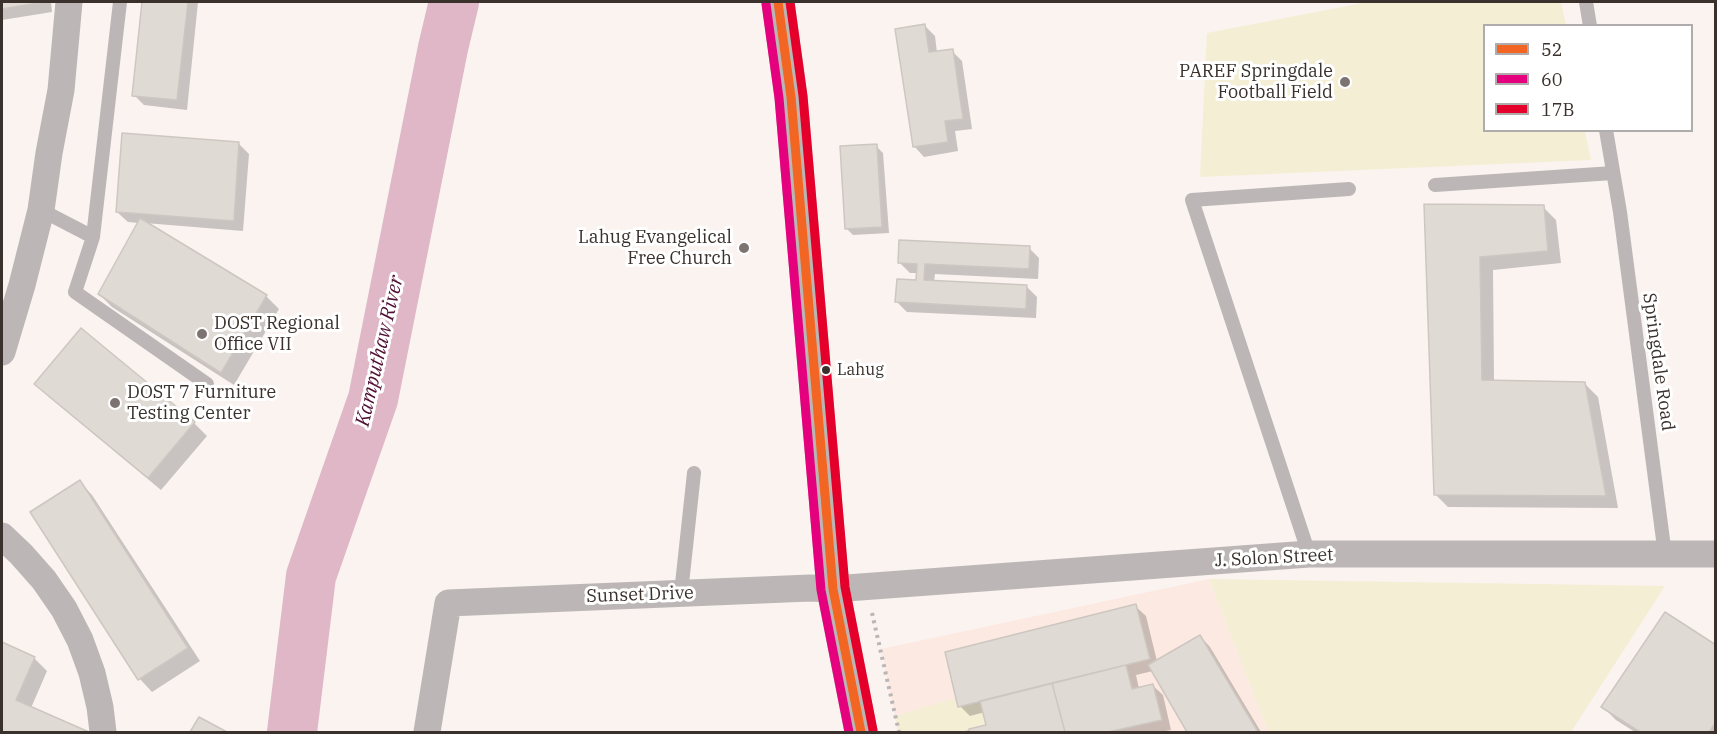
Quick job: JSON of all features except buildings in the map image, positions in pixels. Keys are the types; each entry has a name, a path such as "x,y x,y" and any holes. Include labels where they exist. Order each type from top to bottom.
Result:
{"main road":[{"path":"778,2 791,97 833,589 861,732"}],"street":[{"path":"2,348 22,285 41,210 48,153 62,90 69,2"},
{"path":"2,536 44,580 64,609 80,640 92,673 103,732"},
{"name":"J. Solon Street","path":"833,589 1309,554 1716,554"},
{"name":"Sunset Drive","path":"427,732 448,603 833,589"}],"lane":[{"path":"120,2 93,237 75,292 207,384"},
{"path":"1586,2 1590,24"},
{"name":"Springdale Road","path":"1606,132 1620,212 1665,555"},
{"path":"1435,185 1613,173"},
{"path":"1309,554 1192,200 1349,189"},
{"path":"41,210 93,237"},
{"path":"681,593 694,473"}],"path":[{"path":"866,585 899,732"}],"shaded area":[{"name":"PAREF Springdale Football Field","path":"1368,2 1561,2 1566,24 1483,24 1483,132 1585,132 1591,160 1200,177 1207,33"},
{"path":"1209,579 1268,732 898,732 881,649"},
{"path":"1209,579 1665,586 1571,732 1268,732"},
{"path":"956,698 980,701 986,725 969,729 969,732 898,732 895,716"}],"waterway":[{"name":"Kamputhaw River","path":"292,732 311,576 373,399 454,2"}],"transit line":[{"name":"52","path":"778,2 791,97 833,589 861,732"},
{"name":"17B","path":"790,2 803,96 845,587 873,730"},
{"name":"60","path":"766,4 779,98 821,590 849,732"}],"place":[{"name":"PAREF Springdale Football Field","path":"1345,82"},
{"name":"Lahug Evangelical Free Church","path":"744,248"},
{"name":"DOST Regional Office VII","path":"202,334"},
{"name":"Lahug","path":"826,370"},
{"name":"DOST 7 Furniture Testing Center","path":"115,403"}]}
